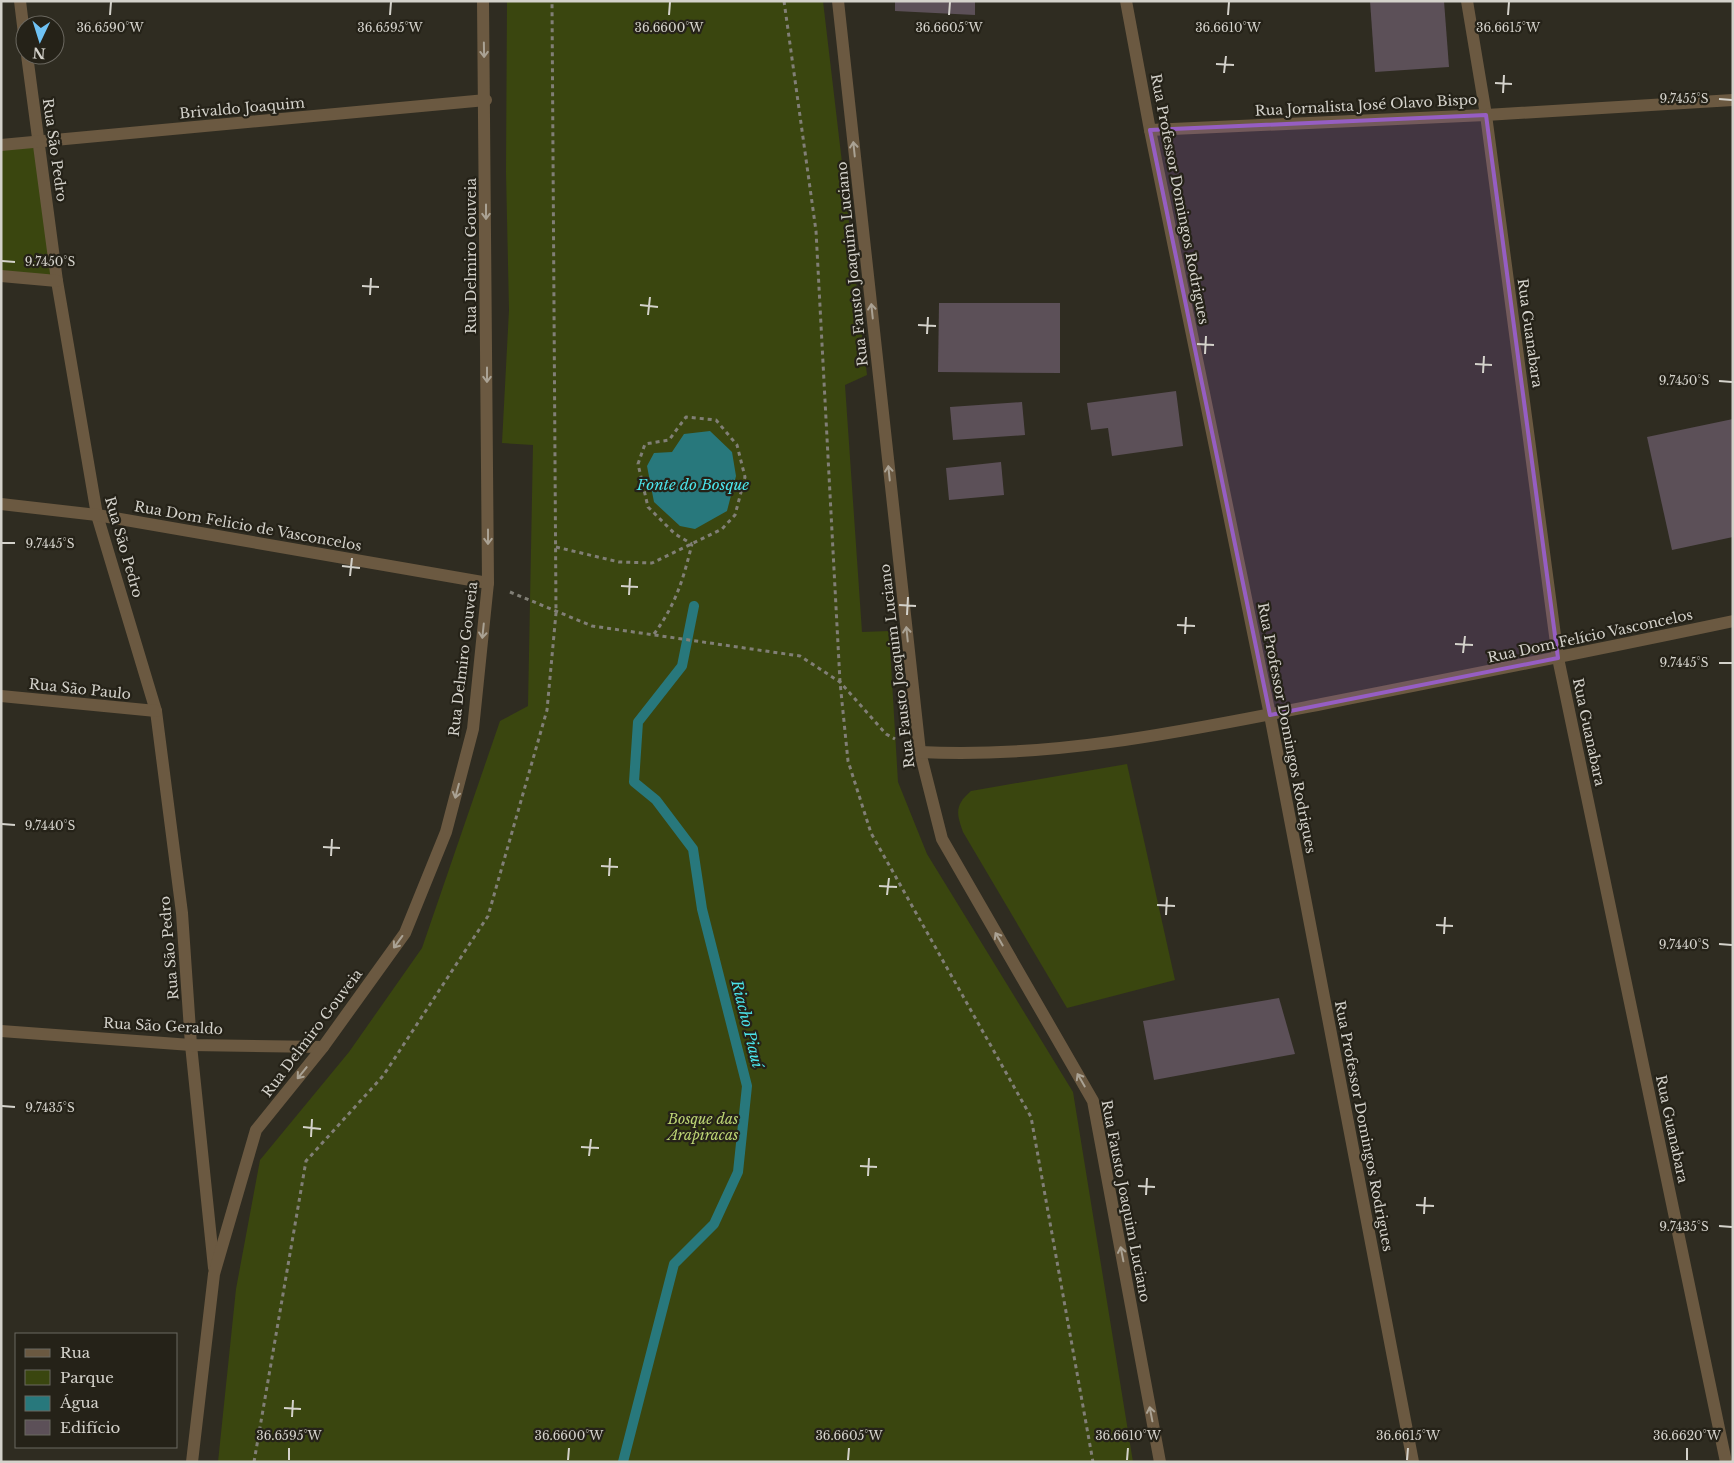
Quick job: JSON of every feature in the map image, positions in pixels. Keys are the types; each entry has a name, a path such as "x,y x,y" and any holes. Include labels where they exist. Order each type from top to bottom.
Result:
{"street":[{"path":"20,1 22,15"},
{"name":"Rua Delmiro Gouveia","path":"192,1462 214,1274 256,1130 323,1047 405,933 446,832 473,729 488,583 484,1"},
{"name":"Rua Fausto Joaquim Luciano","path":"838,1 920,752 942,839 1093,1101 1160,1462"},
{"name":"Rua Professor Domingos Rodrigues","path":"1126,1 1150,130 1270,715 1413,1462"},
{"name":"Rua Guanabara","path":"1467,1 1486,115 1558,658 1726,1462"},
{"name":"Rua São Pedro","path":"28,65 57,282 97,515 156,711 182,912 191,1044 214,1274"},
{"name":"Brivaldo Joaquim","path":"1,145 486,100"},
{"name":"Rua Jornalista José Olavo Bispo","path":"1150,130 1486,115 1733,100"},
{"path":"1,276 57,282"},
{"name":"Rua Dom Felicio de Vasconcelos","path":"1,504 97,515 488,583"},
{"name":"Rua Dom Felício Vasconcelos","path":"920,752 972,755 1108,743 1270,715 1733,621"},
{"name":"Rua São Paulo","path":"1,696 156,711"},
{"name":"Rua São Geraldo","path":"1,1031 191,1044 323,1047"}],"path":[{"path":"556,548 619,562 652,563 692,544 722,529 736,516 745,477 737,445 716,420 686,417 669,440 645,444 638,464 648,507 675,534 692,544"},
{"path":"654,634 669,613 681,589 692,544"},
{"path":"488,583 556,613 592,626 800,656 840,682 886,734 920,752"}],"highlighted area":[{"path":"1486,115 1558,658 1270,715 1150,130"}],"green space":[{"name":"Bosque das Arapiracas","path":"507,1 823,1 867,375 845,385 862,632 889,631 898,782 927,854 1073,1092 1133,1462 218,1462 236,1289 260,1160 349,1052 422,948 500,721 528,706 533,445 502,443 509,310 506,172"},
{"path":"39,143 57,281 1,276 1,145"},
{"path":"1127,764 1175,980 1067,1008 963,832 958,809 962,800 971,791"}],"water":[{"name":"Fonte do Bosque","path":"710,431 732,452 736,476 727,511 695,529 680,526 654,502 647,466 654,453 672,452 684,434"}],"building":[{"path":"895,1 975,1 975,15 895,11"},
{"path":"1370,1 1444,1 1449,67 1375,72"},
{"path":"939,303 1060,303 1060,373 938,372"},
{"path":"1176,391 1183,446 1112,456 1108,428 1091,430 1087,403"},
{"path":"1022,402 1025,435 953,440 950,407"},
{"path":"1733,419 1733,537 1672,550 1647,437"},
{"path":"1001,462 1004,495 949,500 946,468"},
{"path":"1279,998 1295,1054 1154,1080 1143,1021"}],"waterway":[{"name":"Riacho Piauí","path":"623,1462 674,1264 714,1224 738,1172 747,1086 702,909 693,849 656,800 634,782 638,722 682,666 694,606"}]}
